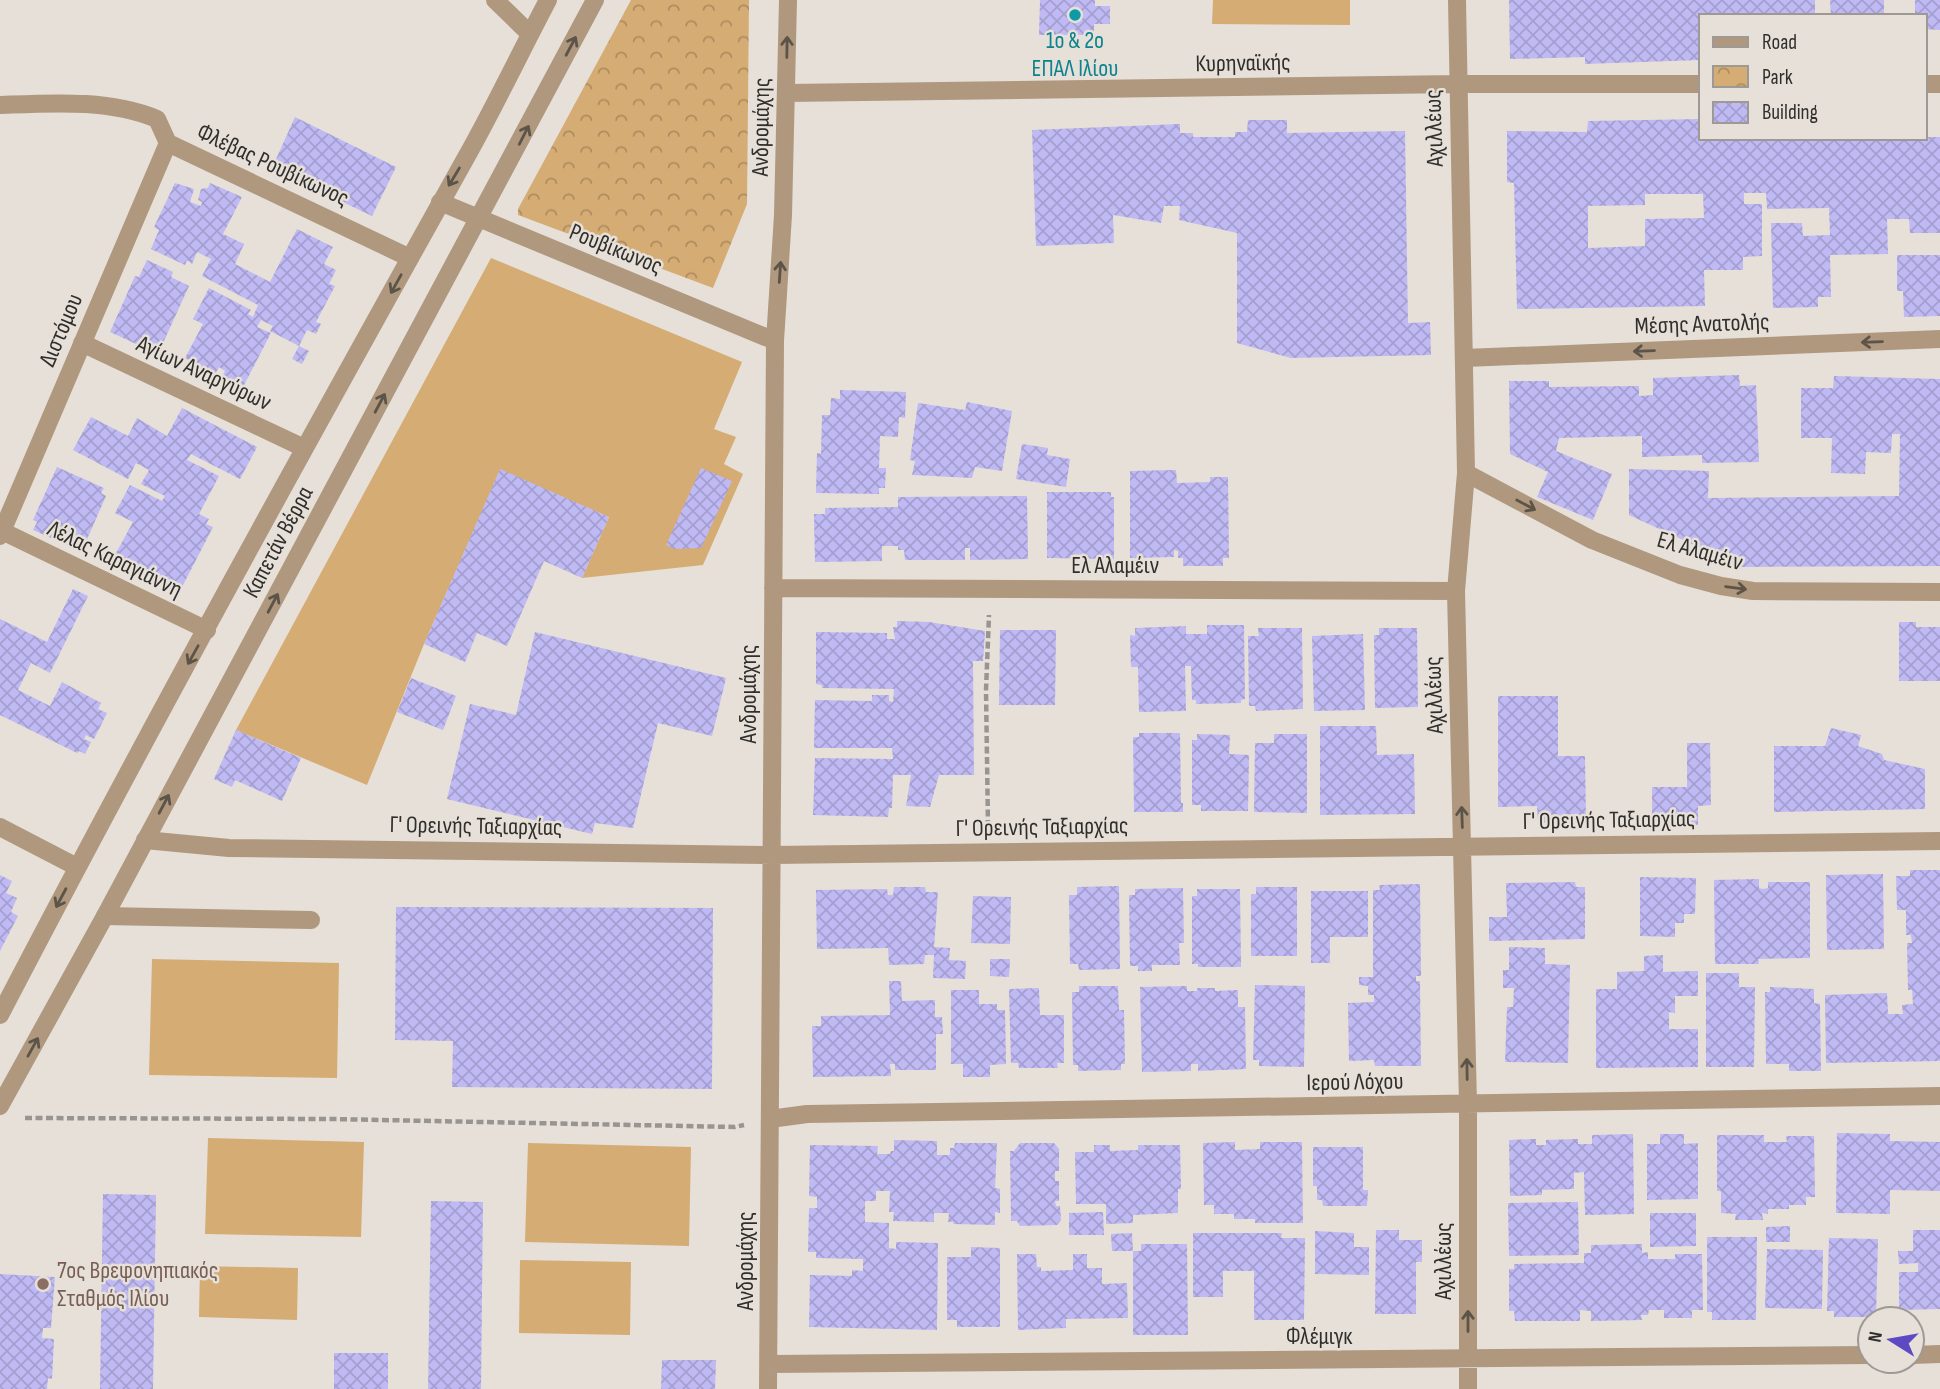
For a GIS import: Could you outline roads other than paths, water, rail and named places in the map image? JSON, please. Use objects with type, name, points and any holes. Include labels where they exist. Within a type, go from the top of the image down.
[{"type":"street","points":[[495,0],[530,34]]},
{"type":"street","name":"Καπετάν Βέρρα","points":[[0,1015],[304,447],[439,202],[469,153],[548,0]]},
{"type":"street","name":"Καπετάν Βέρρα","points":[[0,1107],[595,0]]},
{"type":"street","name":"Ανδρομάχης","points":[[768,1389],[775,341],[783,215],[788,0]]},
{"type":"street","name":"Αχιλλέως","points":[[1457,0],[1466,473],[1456,591],[1468,1104],[1468,1389]]},
{"type":"street","name":"Κυρηναϊκής","points":[[787,93],[1457,84],[1699,84]]},
{"type":"street","name":"Φλέβας Ρουβίκωνος","points":[[0,104],[61,103],[135,110],[158,119],[167,143],[410,258]]},
{"type":"street","name":"Διστόμου","points":[[1,534],[167,143]]},
{"type":"street","name":"Ρουβίκωνος","points":[[439,202],[775,341]]},
{"type":"street","name":"Μέσης Ανατολής","points":[[1465,358],[1940,339]]},
{"type":"street","name":"Αγίων Αναργύρων","points":[[82,343],[304,447]]},
{"type":"street","name":"Ελ Αλαμέιν","points":[[1466,473],[1592,540],[1680,575],[1721,586],[1753,591],[1940,592]]},
{"type":"street","name":"Λέλας Καραγιάννη","points":[[1,534],[206,631]]},
{"type":"street","name":"Ελ Αλαμέιν","points":[[773,588],[1456,591]]},
{"type":"street","points":[[0,827],[77,867]]},
{"type":"street","name":"Γ' Ορεινής Ταξιαρχίας","points":[[145,840],[229,848],[772,855],[1940,841]]},
{"type":"street","points":[[105,916],[311,920]]},
{"type":"street","name":"Ιερού Λόχου","points":[[770,1119],[807,1114],[1940,1096]]},
{"type":"street","name":"Φλέμιγκ","points":[[769,1364],[1856,1355]]},
{"type":"place","name":"1ο & 2ο ΕΠΑΛ Ιλίου","points":[[1075,15]]},
{"type":"place","name":"7ος Βρεφονηπιακός Σταθμός Ιλίου","points":[[43,1284]]}]
